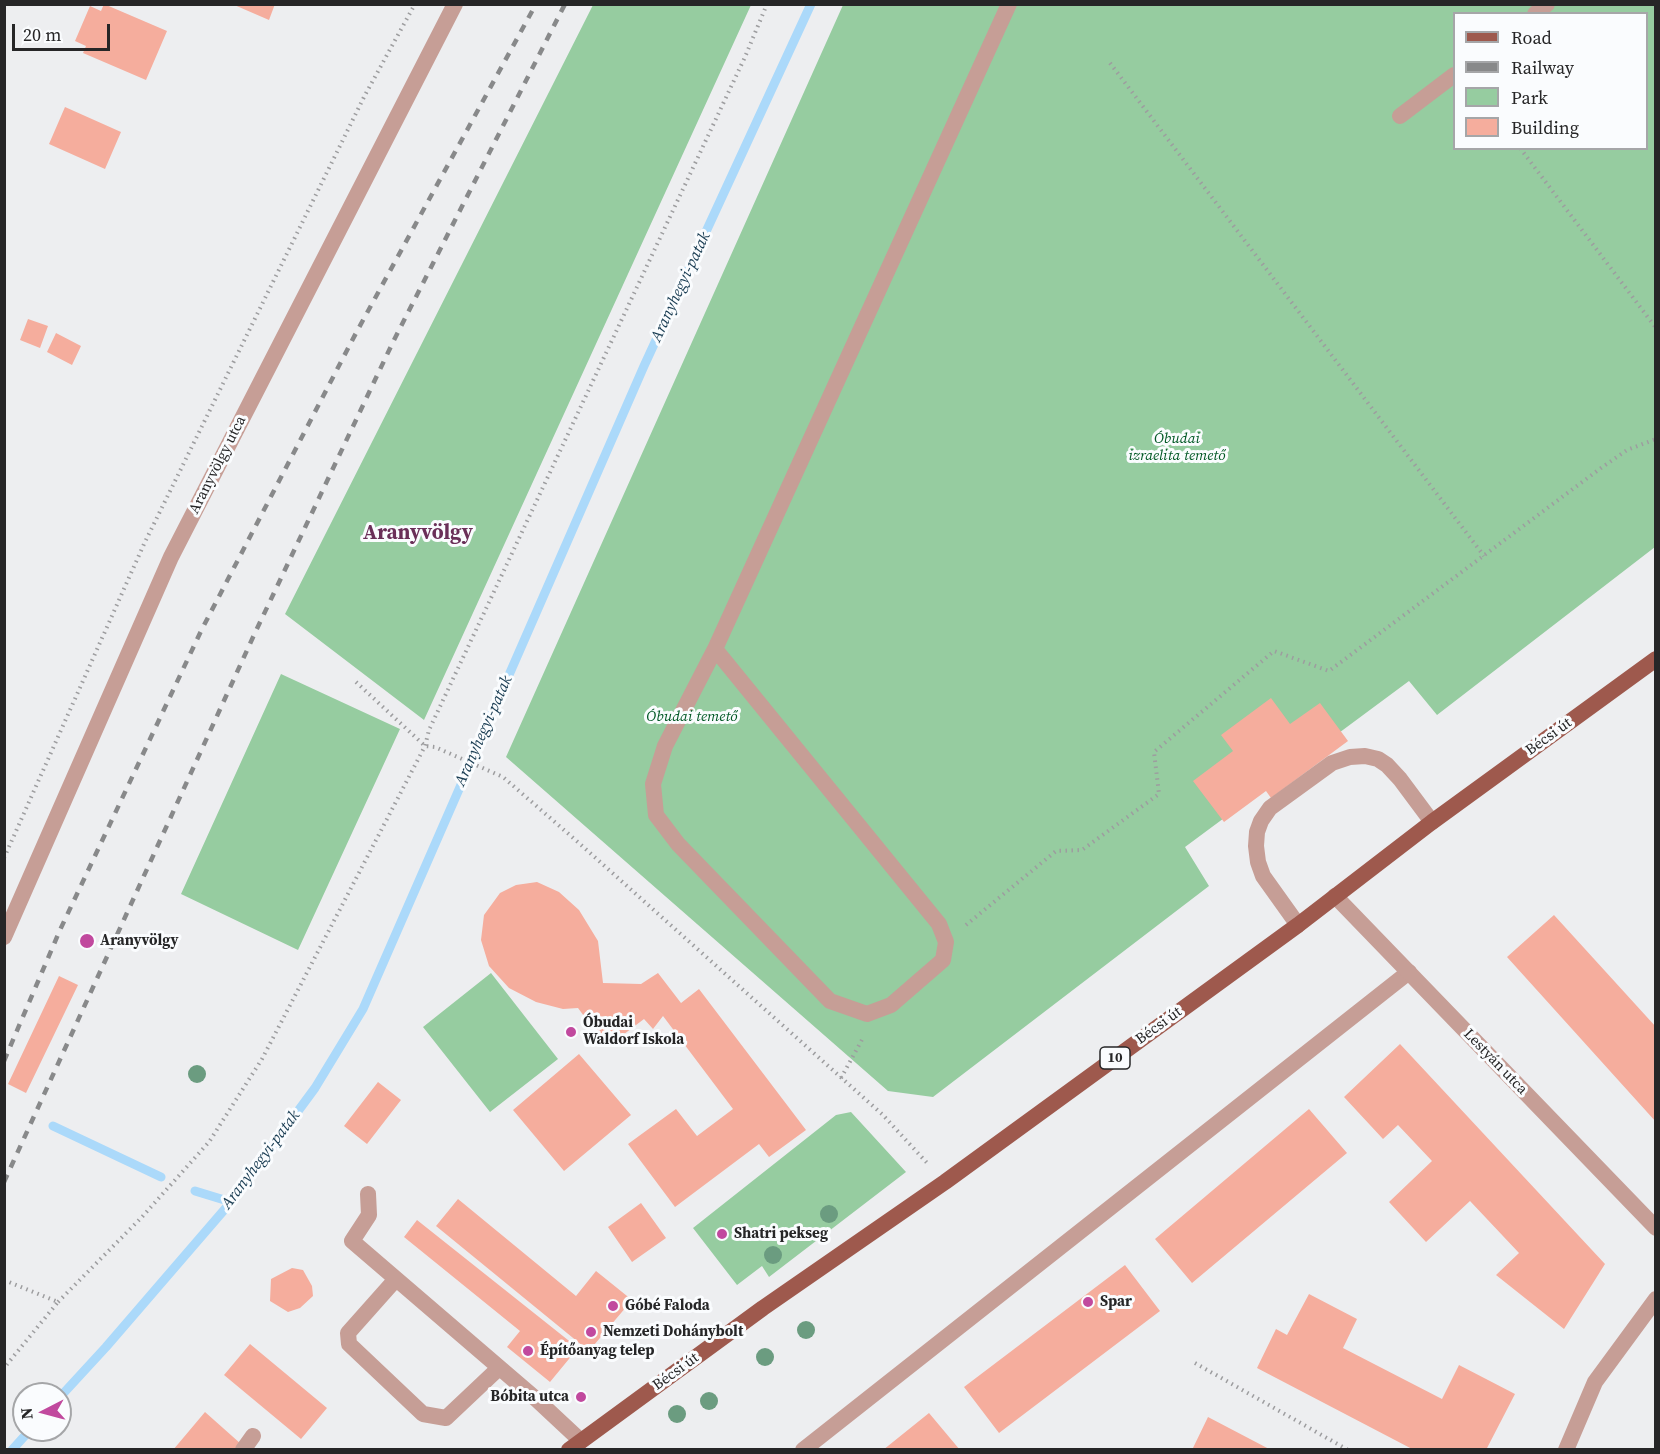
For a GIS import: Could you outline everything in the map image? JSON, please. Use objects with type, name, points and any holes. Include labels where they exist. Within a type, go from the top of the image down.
[{"type":"main road","name":"Bécsi út","points":[[575,1445],[763,1308],[945,1182],[1298,925],[1432,822],[1656,659]]},
{"type":"street","name":"Aranyvölgy utca","points":[[4,937],[171,557],[455,4]]},
{"type":"street","points":[[715,649],[939,924],[946,942],[943,960],[891,1005],[867,1014],[830,1001],[678,844],[656,815],[652,784],[665,746],[715,649],[1009,4]]},
{"type":"street","points":[[1400,116],[1453,76]]},
{"type":"street","points":[[1298,925],[1263,876],[1258,862],[1257,832],[1270,808],[1332,764],[1350,757],[1365,756],[1378,759],[1388,765],[1432,822]]},
{"type":"street","name":"Lestyán utca","points":[[1335,896],[1656,1228]]},
{"type":"street","points":[[803,1449],[1409,972]]},
{"type":"street","points":[[368,1194],[369,1215],[352,1241],[499,1368],[575,1445]]},
{"type":"street","points":[[396,1279],[348,1333],[349,1344],[423,1414],[446,1418],[499,1368]]},
{"type":"street","points":[[1566,1449],[1595,1382],[1656,1299]]},
{"type":"path","points":[[4,858],[144,544],[365,95],[415,4]]},
{"type":"path","points":[[4,1368],[58,1302],[142,1217],[209,1142],[262,1059],[425,746],[429,730],[740,68],[767,4]]},
{"type":"path","points":[[1110,63],[1485,556]]},
{"type":"path","points":[[1522,150],[1656,328]]},
{"type":"path","points":[[946,942],[1056,851],[1082,850],[1159,794],[1155,752],[1274,651],[1329,671],[1601,468],[1627,450],[1656,438]]},
{"type":"path","points":[[356,682],[425,746],[435,747],[502,777],[882,1114],[945,1182]]},
{"type":"path","points":[[841,1078],[870,1024],[867,1014]]},
{"type":"path","points":[[4,1280],[58,1302]]},
{"type":"path","points":[[1195,1363],[1345,1449]]},
{"type":"green space","points":[[593,5],[751,5],[424,720],[285,614]]},
{"type":"green space","points":[[843,5],[1655,5],[1655,547],[1437,715],[1409,681],[1185,847],[1209,886],[933,1097],[888,1091],[506,757]]},
{"type":"green space","points":[[281,674],[400,729],[298,950],[181,894]]},
{"type":"green space","points":[[491,973],[558,1059],[490,1112],[423,1027]]},
{"type":"green space","points":[[851,1112],[906,1172],[769,1277],[762,1266],[737,1285],[693,1228],[836,1115]]},
{"type":"building","points":[[104,4],[167,31],[146,80],[83,53],[86,46],[75,41],[90,6],[101,11]]},
{"type":"building","points":[[232,4],[275,4],[269,20]]},
{"type":"building","points":[[65,107],[121,132],[105,169],[49,144]]},
{"type":"building","points":[[28,319],[48,326],[40,348],[20,340]]},
{"type":"building","points":[[56,333],[81,346],[72,365],[47,352]]},
{"type":"building","points":[[1271,698],[1290,724],[1320,703],[1348,741],[1271,798],[1266,791],[1224,822],[1193,781],[1233,751],[1221,735]]},
{"type":"building","points":[[537,882],[559,892],[579,910],[598,941],[603,983],[641,984],[658,973],[681,1003],[699,989],[806,1130],[769,1157],[759,1144],[675,1207],[628,1144],[676,1109],[697,1136],[733,1109],[663,1016],[653,1029],[644,1019],[607,1047],[578,1008],[563,1009],[536,1002],[509,988],[489,966],[481,940],[484,915],[500,893],[516,885]]},
{"type":"building","points":[[1554,915],[1656,1027],[1656,1122],[1507,957]]},
{"type":"building","points":[[59,976],[78,985],[26,1093],[8,1084]]},
{"type":"building","points":[[1400,1044],[1605,1264],[1564,1329],[1496,1275],[1519,1253],[1470,1201],[1426,1242],[1389,1202],[1432,1161],[1398,1125],[1383,1139],[1344,1097]]},
{"type":"building","points":[[579,1054],[631,1115],[564,1171],[513,1110]]},
{"type":"building","points":[[378,1082],[401,1100],[367,1144],[344,1126]]},
{"type":"building","points":[[1309,1109],[1347,1153],[1192,1283],[1155,1239]]},
{"type":"building","points":[[458,1199],[576,1296],[596,1271],[632,1300],[589,1351],[436,1226]]},
{"type":"building","points":[[641,1203],[666,1238],[632,1262],[608,1227]]},
{"type":"building","points":[[417,1220],[578,1348],[550,1382],[507,1347],[520,1331],[404,1237]]},
{"type":"building","points":[[1125,1265],[1160,1311],[999,1433],[964,1387]]},
{"type":"building","points":[[292,1268],[303,1270],[312,1286],[313,1296],[300,1308],[288,1312],[270,1301],[271,1279]]},
{"type":"building","points":[[1309,1294],[1357,1319],[1343,1348],[1442,1399],[1459,1365],[1515,1394],[1486,1450],[1414,1450],[1257,1368],[1276,1329],[1287,1335]]},
{"type":"building","points":[[250,1344],[327,1408],[301,1439],[224,1375]]},
{"type":"building","points":[[205,1412],[241,1444],[236,1450],[173,1450]]},
{"type":"building","points":[[929,1413],[960,1450],[883,1450]]},
{"type":"building","points":[[1208,1417],[1271,1450],[1192,1450]]},
{"type":"waterway","name":"Aranyhegyi-patak","points":[[72,1384],[231,1202],[315,1088],[363,1009],[644,366],[811,4]]},
{"type":"waterway","points":[[53,1126],[161,1177]]},
{"type":"waterway","points":[[195,1191],[231,1202]]},
{"type":"waterway","name":"Aranyhegyi-patak","points":[[12,1450],[19,1442]]},
{"type":"railway","points":[[4,1061],[60,930],[201,631],[356,333],[536,4]]},
{"type":"railway","points":[[4,1182],[254,635],[393,342],[565,4]]},
{"type":"place","name":"Aranyvölgy","points":[[87,941]]},
{"type":"place","name":"Óbudai Waldorf Iskola","points":[[571,1032]]},
{"type":"place","name":"Shatri pekseg","points":[[722,1234]]},
{"type":"place","name":"Spar","points":[[1088,1302]]},
{"type":"place","name":"Góbé Faloda","points":[[613,1306]]},
{"type":"place","name":"Nemzeti Dohánybolt","points":[[591,1332]]},
{"type":"place","name":"Építőanyag telep","points":[[528,1351]]},
{"type":"place","name":"Bóbita utca","points":[[581,1397]]},
{"type":"district","name":"Aranyvölgy","points":[[418,534]]},
{"type":"park label","name":"Óbudai izraelita temető","points":[[1177,448]]},
{"type":"park label","name":"Óbudai temető","points":[[692,717]]}]
